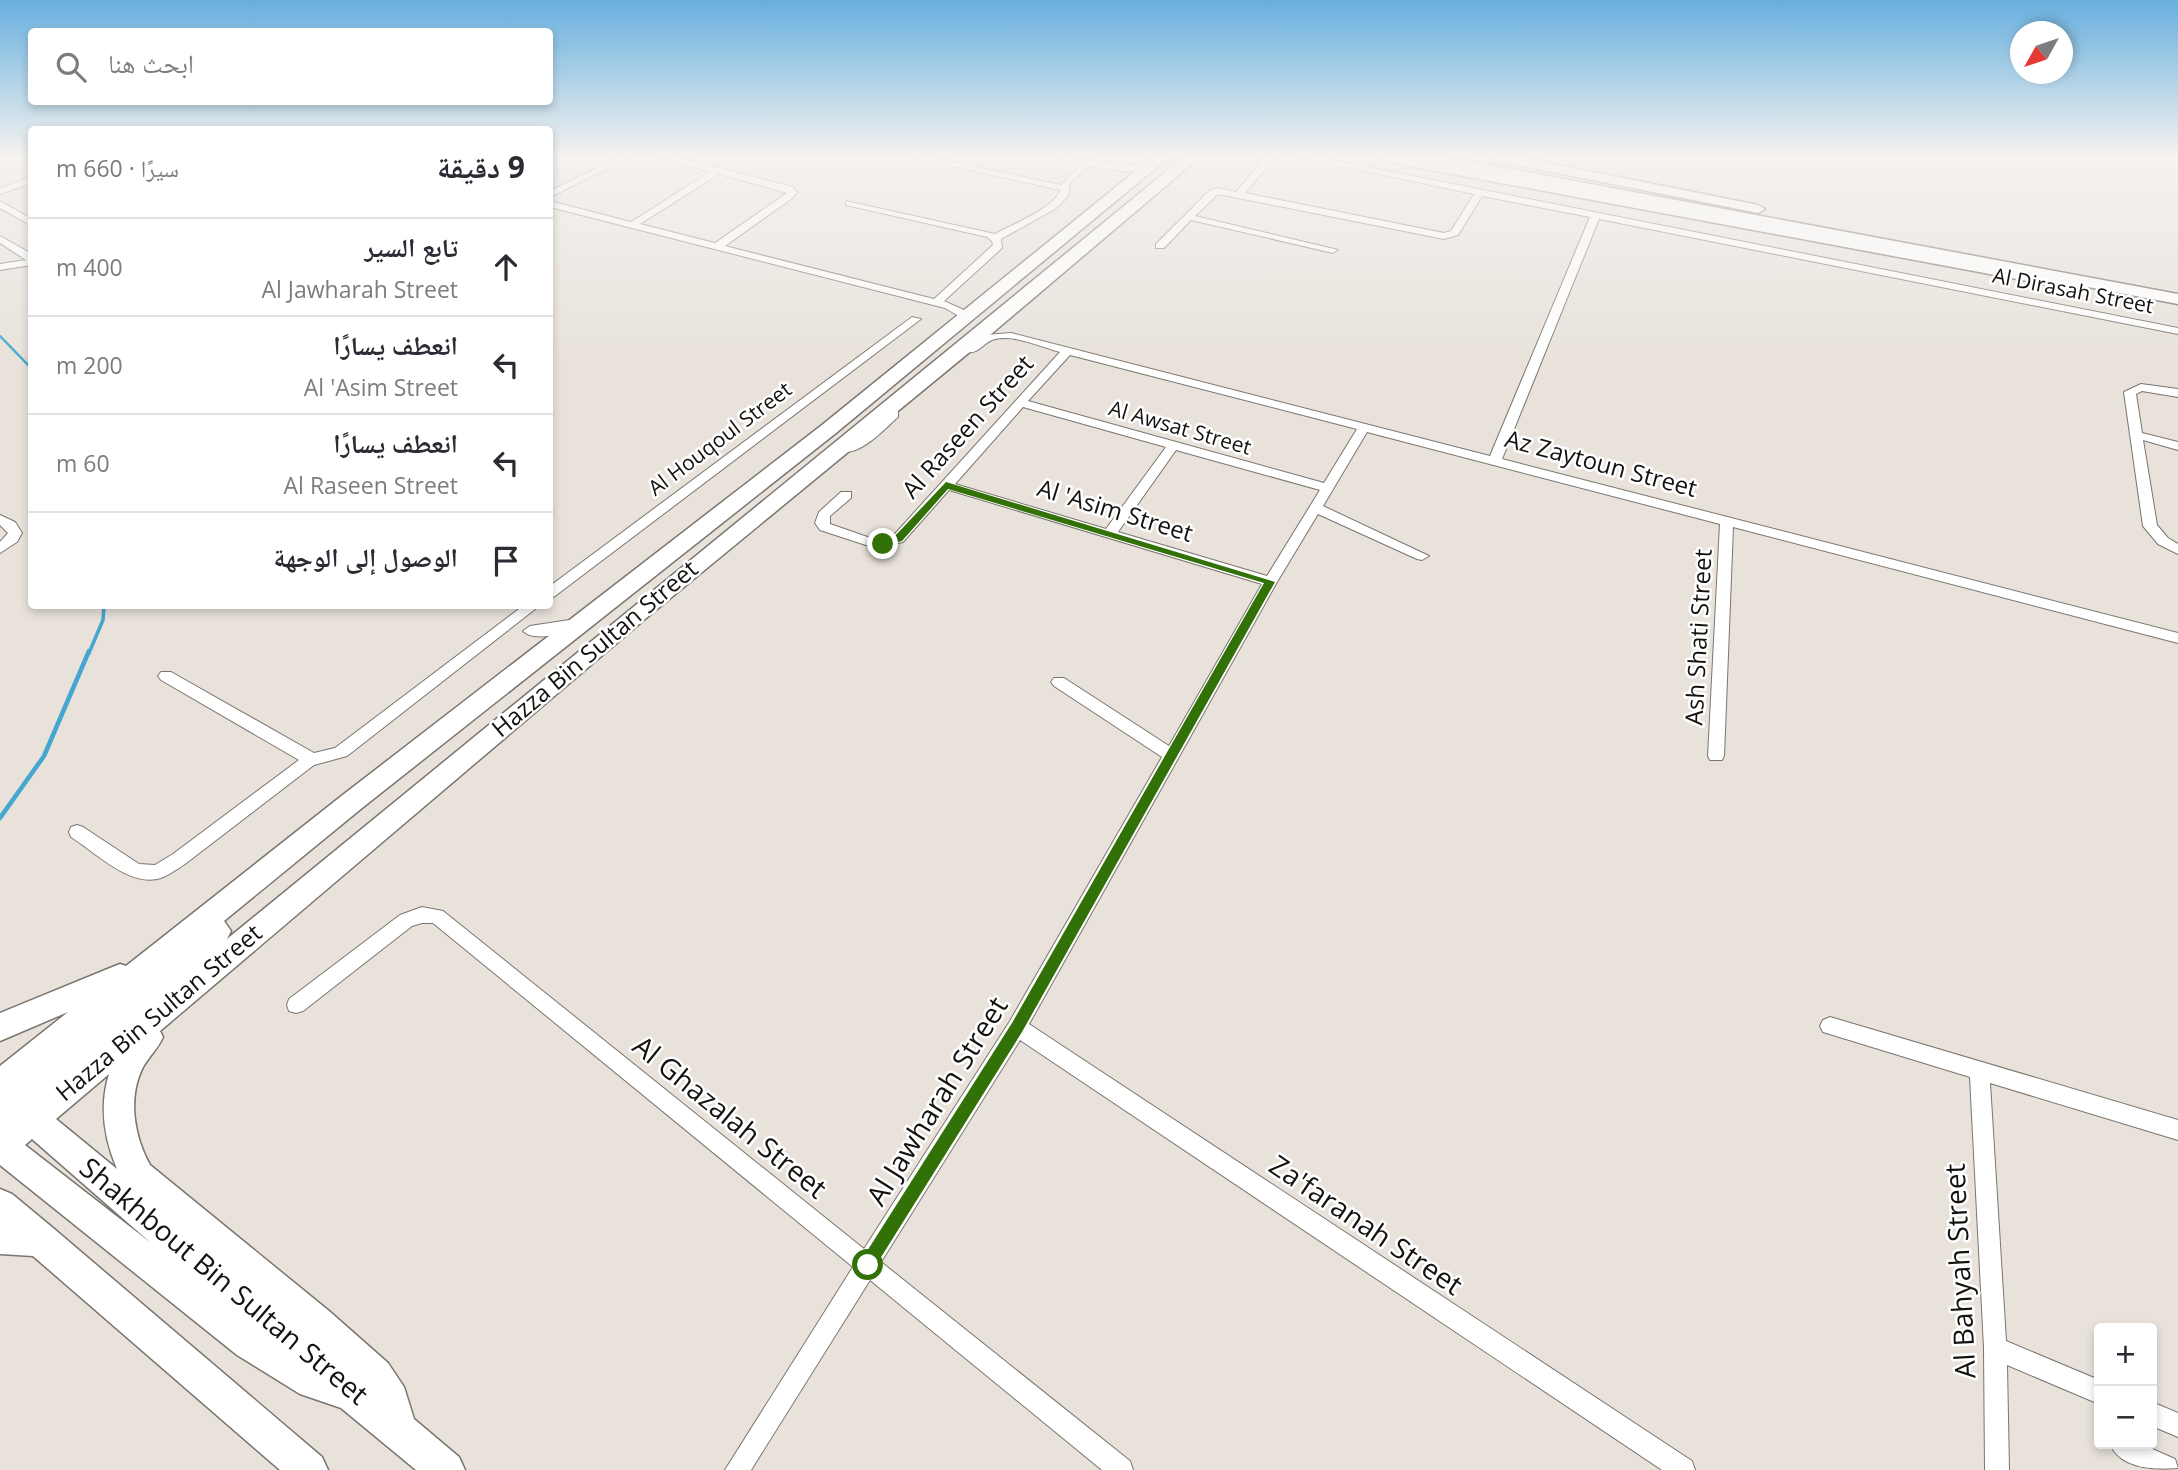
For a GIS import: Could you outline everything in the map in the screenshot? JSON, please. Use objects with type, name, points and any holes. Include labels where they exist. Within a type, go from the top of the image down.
[{"type":"main road","name":"Hazza Bin Sultan Street","points":[[1001,317],[1090,226]]},
{"type":"main road","name":"Hazza Bin Sultan Street","points":[[7,1107],[52,1087],[1001,317],[1106,226]]},
{"type":"main road","points":[[1762,226],[2178,301]]},
{"type":"main road","points":[[1782,226],[2178,301]]},
{"type":"main road","points":[[1822,226],[2178,291]]},
{"type":"main road","points":[[1852,226],[1973,249],[2009,260]]},
{"type":"main road","name":"Hazza Bin Sultan Street","points":[[4,1154],[7,1107],[153,962],[545,653],[957,313],[1001,317]]},
{"type":"main road","points":[[397,1429],[391,1400],[375,1376],[317,1323],[138,1176],[127,1159],[121,1132],[118,1100],[122,1074],[133,1053],[154,1031],[615,645],[637,614]]},
{"type":"main road","points":[[52,1087],[364,802],[385,777]]},
{"type":"main road","points":[[0,1027],[153,962]]},
{"type":"main road","name":"Shakhbout Bin Sultan Street","points":[[7,1107],[446,1470]]},
{"type":"main road","points":[[4,1154],[250,1342],[313,1381],[363,1400]]},
{"type":"main road","points":[[0,1206],[309,1470]]},
{"type":"main road","points":[[0,1237],[41,1240]]},
{"type":"street","points":[[634,226],[936,303],[957,313]]},
{"type":"street","points":[[718,246],[746,226]]},
{"type":"street","points":[[943,226],[995,238],[1018,226]]},
{"type":"street","points":[[1160,246],[1180,226]]},
{"type":"street","points":[[1227,226],[1333,250]]},
{"type":"street","points":[[1395,226],[1444,236],[1454,233],[1459,226]]},
{"type":"street","points":[[1496,460],[1591,226]]},
{"type":"street","name":"Al Dirasah Street","points":[[1649,226],[2178,331]]},
{"type":"street","points":[[936,303],[998,246],[995,238]]},
{"type":"street","points":[[0,239],[28,257]]},
{"type":"street","points":[[0,267],[28,261]]},
{"type":"street","name":"Az Zaytoun Street","points":[[1001,317],[1068,350],[2178,638]]},
{"type":"street","name":"Al Houqoul Street","points":[[553,591],[916,319]]},
{"type":"street","name":"Al Raseen Street","points":[[846,495],[824,514],[822,523],[825,527],[868,542],[883,544],[898,539],[1068,350]]},
{"type":"street","points":[[2178,393],[2148,387],[2132,389],[2130,395],[2150,526],[2163,541],[2178,550]]},
{"type":"street","name":"Al Awsat Street","points":[[1021,403],[1328,488]]},
{"type":"street","name":"Al Jawharah Street","points":[[737,1470],[1017,1027],[1270,582],[1364,427]]},
{"type":"street","points":[[2137,435],[2178,446]]},
{"type":"street","points":[[1110,533],[1173,446]]},
{"type":"street","name":"Al 'Asim Street","points":[[946,485],[1270,582]]},
{"type":"street","points":[[1315,508],[1422,556]]},
{"type":"street","points":[[0,519],[13,527],[15,533],[12,540],[0,549]]},
{"type":"street","name":"Ash Shati Street","points":[[1716,756],[1727,520]]},
{"type":"street","points":[[77,831],[136,871],[145,874],[157,872],[179,859],[311,759],[331,757],[341,752],[520,611],[545,653]]},
{"type":"street","points":[[530,631],[556,629],[581,622]]},
{"type":"street","points":[[166,676],[311,759]]},
{"type":"street","points":[[1059,682],[1171,755]]},
{"type":"street","name":"Al Ghazalah Street","points":[[296,1005],[405,920],[422,915],[437,916],[1121,1470]]},
{"type":"street","points":[[1830,1026],[2178,1130]]},
{"type":"street","name":"Za'faranah Street","points":[[1017,1027],[1682,1470]]},
{"type":"street","name":"Al Bahyah Street","points":[[1979,1069],[1995,1348],[1997,1470]]},
{"type":"street","points":[[1995,1348],[2094,1390]]},
{"type":"street","points":[[2157,1416],[2178,1424]]},
{"type":"street","points":[[2129,1449],[2139,1457],[2166,1468]]},
{"type":"waterway","points":[[0,336],[28,365]]},
{"type":"waterway","points":[[89,653],[103,620],[104,609]]},
{"type":"waterway","points":[[0,818],[44,756],[89,651]]},
{"type":"route","points":[[868,1265],[1017,1027],[1270,582],[946,485],[898,539],[883,544]]}]
